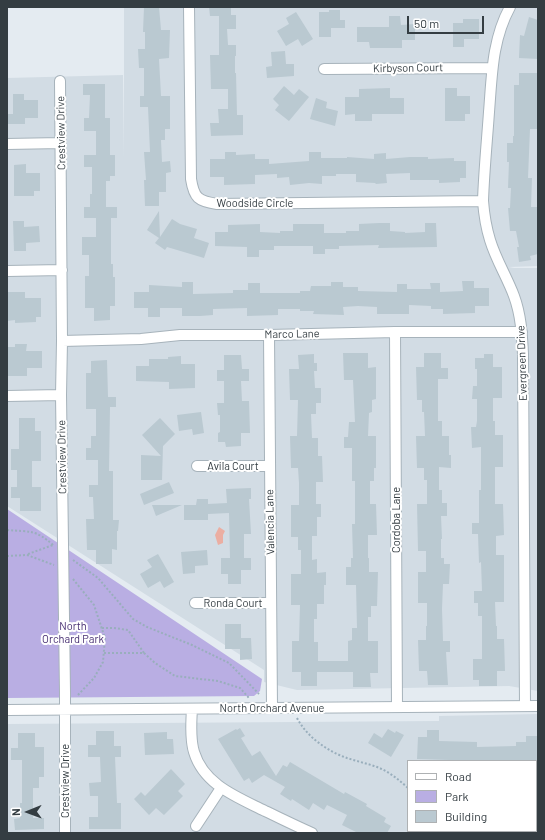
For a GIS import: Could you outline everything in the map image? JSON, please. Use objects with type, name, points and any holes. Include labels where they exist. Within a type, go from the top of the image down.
[{"type":"street","name":"Woodside Circle","points":[[189,7],[191,179],[193,191],[198,198],[205,202],[217,204],[484,201]]},
{"type":"street","name":"Evergreen Drive","points":[[510,7],[503,19],[496,42],[492,68],[484,201],[485,221],[490,241],[515,297],[520,316],[524,354],[525,706]]},
{"type":"street","name":"Kirbyson Court","points":[[324,69],[492,68]]},
{"type":"street","name":"Crestview Drive","points":[[60,81],[62,270],[61,395],[66,710],[65,833]]},
{"type":"street","points":[[7,144],[61,143]]},
{"type":"street","points":[[7,271],[62,270]]},
{"type":"street","name":"Cordoba Lane","points":[[395,332],[397,707]]},
{"type":"street","name":"Marco Lane","points":[[62,341],[141,339],[180,335],[522,332]]},
{"type":"street","name":"Valencia Lane","points":[[269,335],[272,708]]},
{"type":"street","points":[[7,396],[61,395]]},
{"type":"street","name":"Avila Court","points":[[197,466],[270,466]]},
{"type":"street","name":"Ronda Court","points":[[195,603],[271,603]]},
{"type":"street","name":"North Orchard Avenue","points":[[7,710],[538,706]]},
{"type":"street","points":[[192,709],[194,751],[199,764],[207,775],[221,788],[237,798],[312,833]]},
{"type":"street","points":[[196,826],[221,788]]},
{"type":"path","points":[[7,530],[34,532],[43,537],[98,578],[133,619],[147,627],[192,645],[229,663],[259,694]]},
{"type":"path","points":[[7,556],[27,555],[53,545]]},
{"type":"path","points":[[27,555],[63,569],[77,583],[94,605],[105,638],[103,662],[94,678],[78,695]]},
{"type":"path","points":[[102,628],[128,630],[144,653],[155,663],[175,676],[218,681],[240,688],[259,708]]},
{"type":"path","points":[[104,653],[144,653]]},
{"type":"path","points":[[292,708],[302,726],[316,741],[345,758],[384,770],[397,778],[407,787]]},
{"type":"shaded area","points":[[124,7],[538,7],[538,266],[509,267],[538,268],[538,691],[509,686],[297,690],[264,682],[264,670],[7,506],[7,78],[123,75],[124,158]]},
{"type":"shaded area","points":[[219,527],[225,531],[223,535],[223,543],[218,545],[215,535]]},
{"type":"shaded area","points":[[538,714],[538,833],[7,833],[7,724],[439,721],[439,716]]},
{"type":"green space","name":"North Orchard Park","points":[[7,509],[262,679],[260,691],[254,696],[7,698]]},
{"type":"building","points":[[144,7],[159,7],[161,30],[170,30],[169,58],[159,59],[161,96],[170,96],[170,129],[165,129],[165,140],[161,140],[162,162],[170,161],[171,172],[166,173],[166,192],[159,192],[159,206],[145,206],[144,180],[146,180],[144,152],[150,152],[148,107],[140,107],[140,96],[144,96],[144,68],[139,68],[138,49],[145,49],[145,32],[143,32]]},
{"type":"building","points":[[209,7],[231,7],[231,15],[236,15],[236,29],[227,29],[228,45],[236,45],[235,73],[237,115],[243,115],[243,135],[211,136],[210,123],[219,123],[218,109],[228,109],[228,89],[211,89],[210,55],[219,55],[219,16],[210,16]]},
{"type":"building","points":[[329,10],[340,10],[340,20],[345,20],[345,28],[331,28],[331,37],[319,37],[319,12],[329,12]]},
{"type":"building","points":[[296,12],[313,39],[302,46],[298,39],[286,46],[277,31],[289,24],[286,18]]},
{"type":"building","points":[[389,16],[400,16],[401,25],[415,24],[415,40],[402,40],[402,48],[370,48],[369,42],[357,42],[357,27],[389,27]]},
{"type":"building","points":[[529,17],[538,20],[538,59],[519,58],[520,35],[524,36]]},
{"type":"building","points":[[463,19],[479,19],[479,39],[464,39],[464,47],[453,47],[453,23],[463,23]]},
{"type":"building","points":[[285,51],[286,64],[294,64],[294,76],[267,78],[266,67],[272,66],[271,52]]},
{"type":"building","points":[[519,73],[538,73],[538,129],[530,129],[528,178],[532,178],[531,207],[537,207],[538,254],[530,256],[531,260],[519,262],[517,247],[519,247],[516,231],[510,231],[508,208],[510,208],[511,188],[508,188],[509,162],[507,162],[507,143],[513,143],[514,85],[519,85]]},
{"type":"building","points":[[83,84],[105,84],[105,118],[110,118],[110,155],[115,155],[115,176],[110,176],[110,181],[106,181],[106,207],[117,207],[117,218],[111,218],[111,264],[113,264],[113,277],[115,277],[115,306],[110,306],[110,320],[94,321],[94,308],[85,308],[85,276],[89,276],[89,255],[82,255],[82,237],[96,237],[96,218],[84,218],[84,207],[90,207],[90,194],[92,194],[92,167],[84,167],[84,155],[96,155],[96,131],[84,131],[84,118],[89,118],[90,95],[83,95]]},
{"type":"building","points":[[284,86],[294,95],[299,89],[309,97],[289,121],[275,110],[279,105],[273,99]]},
{"type":"building","points":[[390,88],[390,98],[404,98],[404,114],[372,114],[372,121],[355,121],[355,114],[345,115],[345,97],[359,97],[359,89]]},
{"type":"building","points":[[445,88],[457,88],[457,96],[470,96],[470,114],[465,114],[465,121],[445,121]]},
{"type":"building","points":[[13,94],[24,94],[24,100],[38,100],[38,118],[25,118],[25,124],[7,124],[7,114],[13,114]]},
{"type":"building","points":[[316,98],[327,102],[326,108],[338,111],[335,126],[310,119]]},
{"type":"building","points":[[225,152],[236,152],[236,155],[255,154],[255,159],[269,159],[269,164],[309,161],[309,152],[321,152],[321,158],[347,157],[374,159],[374,154],[386,153],[386,159],[410,157],[428,157],[428,159],[454,158],[454,161],[466,161],[466,178],[460,178],[460,182],[439,183],[439,180],[410,180],[410,173],[386,174],[387,183],[376,184],[356,182],[356,174],[336,174],[336,176],[322,176],[322,184],[309,183],[290,185],[289,177],[277,178],[277,174],[255,175],[255,184],[224,185],[224,177],[210,177],[210,159],[225,159]]},
{"type":"building","points":[[26,164],[26,173],[40,173],[40,191],[34,191],[34,196],[14,196],[14,165]]},
{"type":"building","points":[[159,211],[160,237],[172,219],[180,224],[197,229],[194,238],[209,243],[204,258],[167,247],[165,250],[155,243],[159,238],[147,230]]},
{"type":"building","points":[[13,221],[24,221],[24,227],[39,226],[40,242],[26,243],[26,251],[14,251]]},
{"type":"building","points":[[390,223],[390,231],[405,233],[425,232],[425,223],[436,223],[437,247],[378,248],[379,245],[339,246],[339,249],[325,249],[325,254],[313,254],[313,246],[274,246],[274,250],[259,250],[259,257],[247,257],[247,247],[215,246],[215,232],[228,232],[228,225],[260,224],[260,232],[280,233],[280,231],[293,231],[293,224],[324,224],[324,233],[346,233],[346,231],[359,231],[359,224]]},
{"type":"building","points":[[462,281],[474,281],[474,288],[489,288],[489,306],[475,306],[475,313],[443,314],[443,309],[431,309],[431,306],[409,305],[409,314],[377,314],[377,307],[358,306],[343,307],[344,315],[313,314],[314,311],[300,311],[300,309],[278,309],[278,315],[247,316],[247,308],[213,309],[213,315],[182,316],[182,308],[160,308],[160,317],[148,317],[148,308],[134,308],[134,292],[149,292],[149,285],[182,287],[182,282],[193,282],[193,294],[233,293],[233,290],[248,290],[248,283],[260,283],[260,293],[300,293],[300,291],[310,291],[311,286],[331,286],[331,282],[343,282],[343,287],[358,287],[358,291],[397,292],[397,284],[407,284],[407,289],[431,289],[430,283],[440,283],[440,292],[463,291]]},
{"type":"building","points":[[7,292],[25,292],[25,298],[41,298],[41,317],[36,317],[36,322],[15,323],[15,320],[7,321]]},
{"type":"building","points":[[15,344],[27,344],[26,351],[42,351],[42,368],[27,368],[27,376],[7,376],[7,347],[15,347]]},
{"type":"building","points":[[343,353],[368,353],[368,368],[376,367],[376,399],[372,400],[372,412],[369,413],[368,436],[376,436],[376,468],[374,468],[374,481],[370,481],[370,504],[376,504],[377,535],[368,535],[368,558],[369,572],[378,572],[377,606],[371,606],[371,617],[368,617],[368,641],[378,641],[378,673],[370,673],[371,687],[353,687],[353,672],[317,672],[317,686],[301,686],[301,672],[292,672],[292,641],[299,641],[300,605],[291,605],[291,574],[301,574],[301,550],[298,550],[298,537],[291,537],[291,505],[299,505],[299,483],[298,468],[291,468],[290,436],[297,436],[298,400],[290,400],[289,369],[299,369],[298,355],[314,354],[314,363],[317,363],[317,371],[314,371],[315,388],[321,388],[321,403],[316,403],[316,414],[311,414],[312,438],[318,438],[318,456],[322,456],[323,482],[316,482],[316,504],[321,504],[321,517],[317,517],[317,536],[312,536],[312,560],[317,559],[317,573],[326,572],[326,585],[324,585],[324,604],[317,604],[317,619],[314,619],[314,642],[318,642],[318,661],[348,661],[348,641],[352,640],[352,628],[357,628],[356,585],[346,585],[346,567],[351,567],[351,558],[353,558],[352,524],[355,524],[355,481],[352,481],[352,448],[344,448],[344,437],[348,437],[349,422],[355,422],[353,380],[344,380]]},
{"type":"building","points":[[424,353],[441,353],[441,368],[448,368],[448,379],[438,379],[438,421],[442,421],[442,436],[449,436],[449,455],[451,455],[451,468],[439,467],[439,490],[442,490],[442,503],[447,503],[447,516],[441,516],[441,558],[444,558],[444,564],[450,564],[449,584],[443,584],[442,609],[443,641],[450,641],[450,652],[446,652],[448,685],[428,685],[427,671],[419,671],[418,640],[426,640],[427,603],[418,603],[418,572],[426,572],[426,551],[418,551],[417,504],[427,504],[427,480],[424,480],[424,468],[417,468],[416,436],[425,436],[422,400],[417,400],[416,367],[424,367]]},
{"type":"building","points":[[484,354],[493,354],[493,367],[502,367],[502,398],[493,398],[493,421],[495,421],[495,435],[503,435],[503,467],[495,467],[495,504],[503,504],[504,535],[496,536],[496,555],[504,555],[504,602],[495,602],[497,639],[504,639],[505,671],[497,671],[497,686],[479,686],[479,680],[473,680],[473,659],[482,659],[482,616],[478,616],[478,603],[474,603],[474,591],[482,591],[481,562],[479,563],[478,534],[472,534],[472,523],[479,523],[481,447],[472,448],[471,427],[476,427],[477,421],[477,399],[472,399],[473,386],[477,386],[477,369],[475,369],[475,358],[484,358]]},
{"type":"building","points":[[224,355],[241,355],[242,369],[249,369],[249,381],[241,381],[242,401],[249,401],[250,433],[241,433],[241,446],[226,447],[225,442],[218,442],[218,433],[220,432],[220,415],[218,415],[217,403],[224,403],[224,381],[217,381],[217,370],[224,370]]},
{"type":"building","points":[[181,356],[181,364],[195,364],[195,388],[169,389],[169,382],[136,381],[136,366],[149,366],[149,359],[168,359],[168,357]]},
{"type":"building","points":[[107,360],[108,397],[116,397],[116,407],[110,407],[109,471],[113,471],[113,520],[119,520],[117,531],[117,550],[112,549],[112,564],[96,564],[96,550],[87,550],[86,519],[94,519],[93,497],[89,497],[89,485],[98,485],[98,460],[86,460],[86,448],[91,448],[91,436],[96,436],[96,409],[86,409],[86,373],[91,373],[91,361]]},
{"type":"building","points":[[201,412],[204,433],[193,435],[192,429],[179,431],[177,415]]},
{"type":"building","points":[[19,418],[35,418],[35,431],[41,431],[41,461],[32,461],[32,487],[41,487],[41,511],[20,511],[20,498],[11,498],[11,487],[17,487],[17,470],[11,470],[11,449],[19,449]]},
{"type":"building","points":[[160,418],[175,434],[163,446],[162,480],[141,480],[141,455],[161,456],[142,435]]},
{"type":"building","points":[[169,482],[174,493],[144,505],[140,494]]},
{"type":"building","points":[[251,488],[251,499],[249,499],[251,534],[244,534],[244,558],[251,558],[251,570],[241,570],[241,584],[228,584],[228,574],[221,574],[221,558],[230,558],[229,513],[208,514],[208,520],[184,520],[184,505],[196,505],[197,499],[208,499],[208,504],[227,503],[226,489]]},
{"type":"building","points":[[152,505],[182,505],[156,516]]},
{"type":"building","points":[[207,550],[208,565],[195,566],[195,573],[183,574],[181,552]]},
{"type":"building","points":[[158,554],[174,582],[164,588],[160,581],[148,588],[140,574],[152,567],[147,560]]},
{"type":"building","points":[[225,624],[241,624],[241,638],[251,638],[252,659],[240,660],[240,649],[225,649]]},
{"type":"building","points":[[240,728],[245,736],[241,738],[252,756],[260,751],[276,776],[283,765],[287,767],[290,762],[344,794],[345,792],[367,804],[366,806],[386,818],[384,822],[391,826],[387,833],[358,833],[342,825],[347,815],[327,805],[324,810],[313,803],[309,810],[292,799],[291,801],[280,794],[285,787],[264,775],[252,783],[249,778],[244,781],[218,739]]},
{"type":"building","points":[[388,729],[395,733],[396,731],[404,735],[391,757],[368,743],[374,733],[382,738]]},
{"type":"building","points":[[427,730],[439,730],[439,741],[477,742],[477,747],[516,746],[516,742],[526,742],[526,736],[538,736],[538,761],[417,759],[418,737],[427,737]]},
{"type":"building","points":[[96,731],[114,731],[114,746],[121,746],[121,757],[115,757],[117,803],[121,803],[121,829],[89,829],[89,817],[98,817],[98,796],[90,796],[89,783],[101,782],[100,757],[88,757],[88,745],[96,745]]},
{"type":"building","points":[[167,732],[167,739],[173,739],[174,754],[145,755],[144,733]]},
{"type":"building","points":[[18,733],[35,733],[35,747],[44,747],[44,777],[39,777],[39,788],[33,788],[33,818],[44,818],[44,829],[15,830],[14,819],[20,818],[20,803],[22,803],[22,760],[11,760],[11,748],[18,748]]},
{"type":"building","points":[[171,769],[185,784],[178,791],[183,796],[164,815],[156,808],[149,815],[134,799],[141,792],[145,796]]}]
